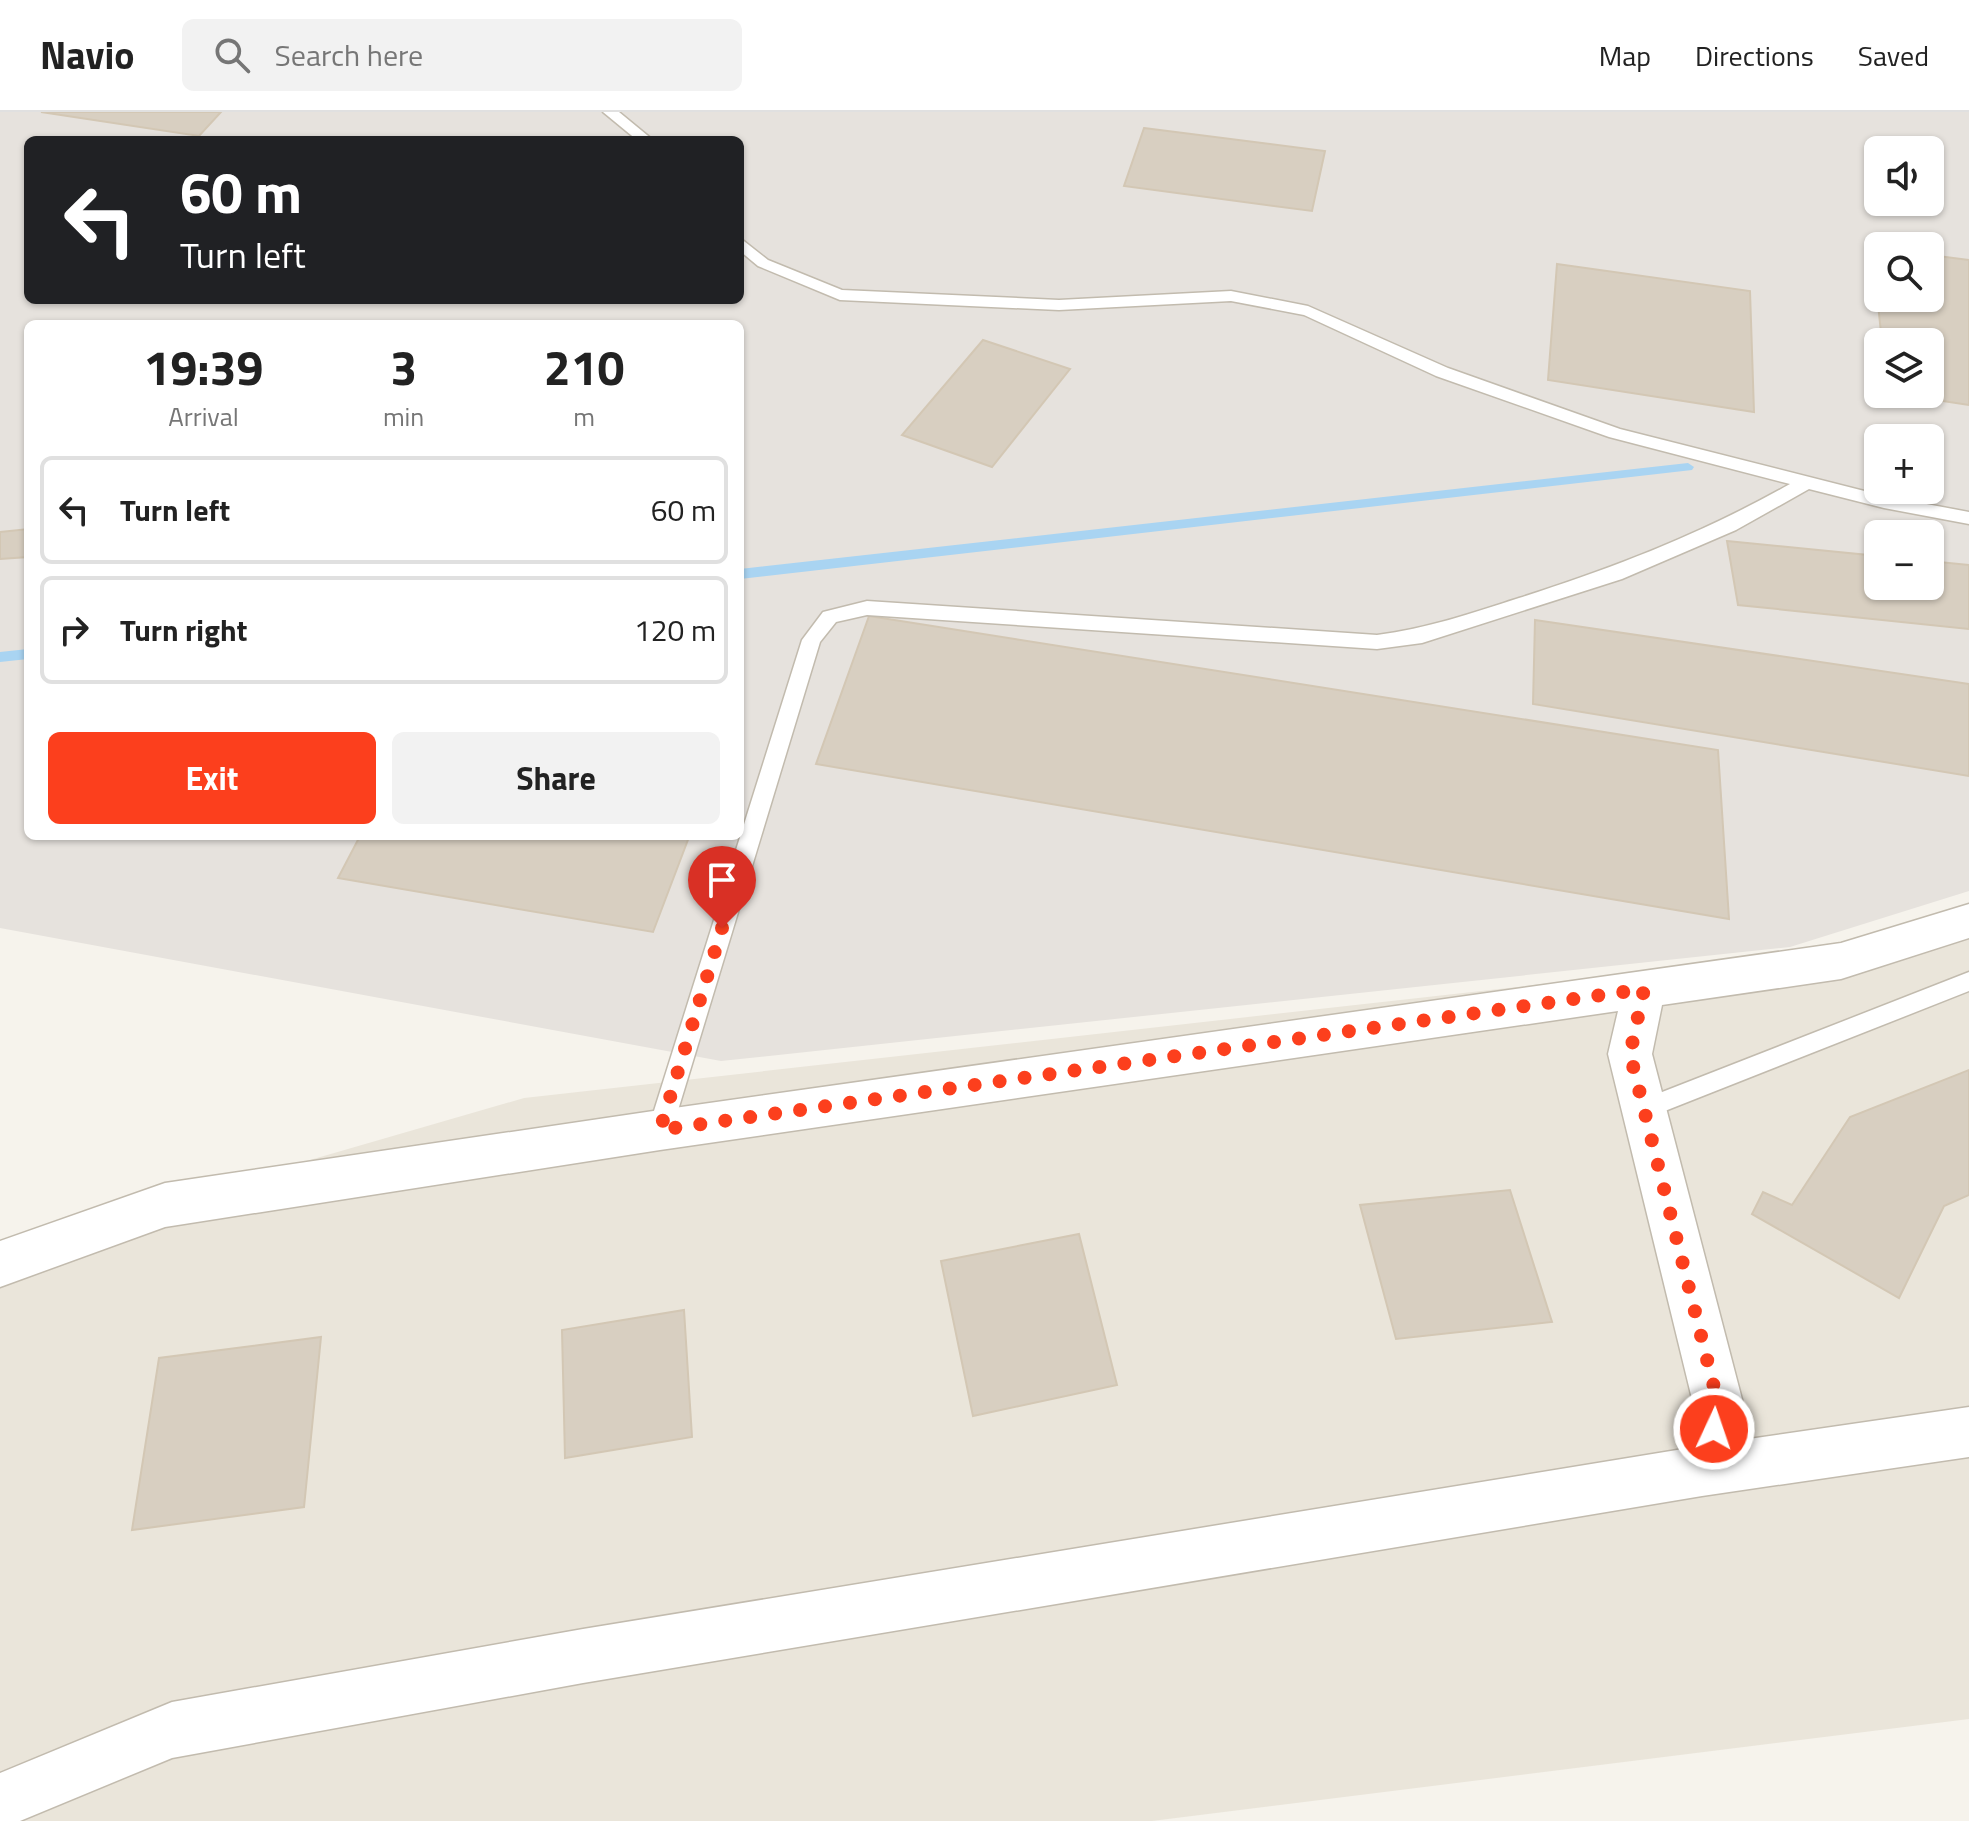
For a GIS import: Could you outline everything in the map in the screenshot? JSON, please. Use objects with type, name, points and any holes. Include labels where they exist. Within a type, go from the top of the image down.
[{"type":"street","points":[[0,1264],[165,1205],[660,1130],[1841,961],[1969,921]]},
{"type":"street","points":[[1644,989],[1630,1054],[1719,1407],[1702,1471]]},
{"type":"street","points":[[0,1801],[172,1730],[583,1656],[1702,1471],[1969,1432]]},
{"type":"lane","points":[[610,112],[641,136]]},
{"type":"lane","points":[[744,246],[763,263],[840,295],[1059,305],[1231,296],[1308,311],[1442,372],[1615,433],[1884,502],[1969,518]]},
{"type":"lane","points":[[660,1130],[811,640],[830,617],[867,608],[1362,641],[1407,638],[1616,574],[1730,526],[1807,482]]},
{"type":"lane","points":[[1642,1110],[1969,981]]},
{"type":"shaded area","points":[[0,112],[1969,112],[1969,891],[1790,947],[721,1061],[0,928]]},
{"type":"shaded area","points":[[1969,912],[1969,1719],[1152,1821],[0,1821],[0,1250],[524,1098],[1829,952]]},
{"type":"building","points":[[41,112],[221,112],[199,136]]},
{"type":"building","points":[[1144,128],[1325,151],[1312,211],[1124,186]]},
{"type":"building","points":[[1944,257],[1969,260],[1969,405],[1944,401],[1944,328],[1881,328],[1879,312],[1944,312]]},
{"type":"building","points":[[1557,264],[1750,291],[1754,412],[1548,380]]},
{"type":"building","points":[[983,340],[1070,369],[992,467],[902,435]]},
{"type":"building","points":[[24,529],[24,557],[0,559],[0,532]]},
{"type":"building","points":[[1727,541],[1864,555],[1864,600],[1944,600],[1944,562],[1969,565],[1969,629],[1738,605]]},
{"type":"building","points":[[869,616],[1718,750],[1729,919],[816,764]]},
{"type":"building","points":[[1535,620],[1969,684],[1969,776],[1533,704]]},
{"type":"building","points":[[358,840],[688,840],[653,932],[338,878]]},
{"type":"building","points":[[1969,1070],[1969,1195],[1944,1206],[1899,1298],[1752,1214],[1763,1192],[1792,1205],[1850,1117]]},
{"type":"building","points":[[1510,1190],[1552,1322],[1396,1339],[1360,1205]]},
{"type":"building","points":[[1079,1234],[1117,1385],[973,1416],[941,1261]]},
{"type":"building","points":[[684,1310],[692,1437],[565,1458],[562,1330]]},
{"type":"building","points":[[321,1337],[304,1507],[132,1530],[159,1358]]},
{"type":"waterway","points":[[744,574],[1688,467]]},
{"type":"waterway","points":[[0,657],[24,654]]},
{"type":"route","points":[[722,928],[660,1130],[1644,989],[1630,1054],[1719,1407],[1714,1429]]}]
